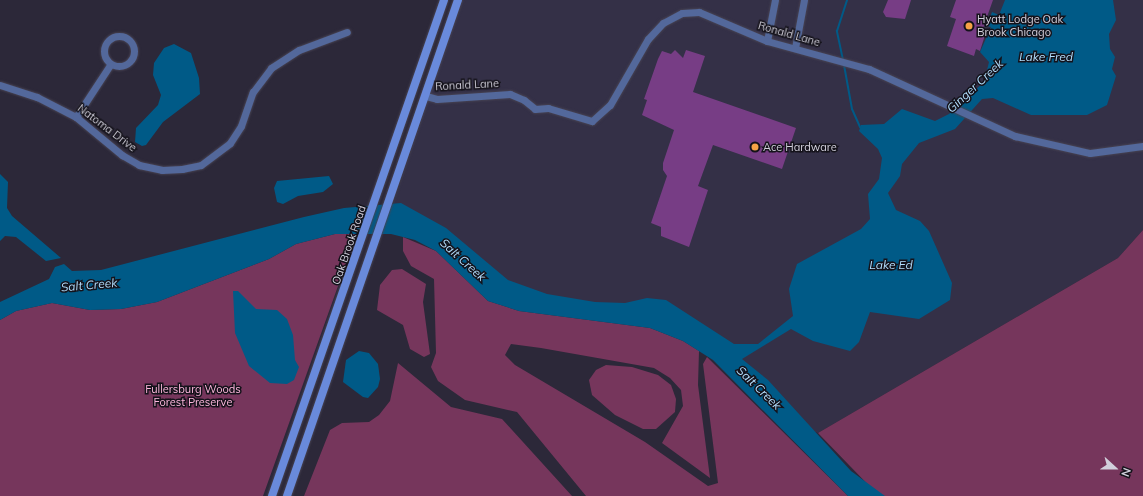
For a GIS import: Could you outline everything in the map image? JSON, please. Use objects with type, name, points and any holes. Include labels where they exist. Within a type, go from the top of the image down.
[{"type":"main road","name":"Oak Brook Road","points":[[272,496],[382,185],[444,0]]},
{"type":"main road","points":[[286,496],[396,186],[458,0]]},
{"type":"street","points":[[767,41],[775,0]]},
{"type":"street","points":[[795,48],[804,0]]},
{"type":"street","name":"Ronald Lane","points":[[426,96],[437,99],[510,94],[524,100],[535,109],[548,108],[592,121],[610,105],[648,39],[663,23],[682,13],[698,12],[767,41],[848,61],[949,105],[1015,136],[1068,150],[1090,153],[1143,146]]},
{"type":"street","name":"Natoma Drive","points":[[0,85],[76,117],[122,155],[139,165],[172,170],[201,165],[226,147],[236,136],[253,92],[270,68],[299,50],[347,32]]},
{"type":"street","points":[[112,37],[125,38],[132,46],[132,59],[125,65],[110,65],[104,54],[106,43],[112,37]]},
{"type":"street","points":[[76,117],[110,65]]},
{"type":"street","name":"Natoma Drive","points":[[0,80],[10,88]]},
{"type":"shaded area","points":[[461,0],[1143,0],[1143,230],[1118,258],[818,433],[807,429],[728,350],[607,307],[550,298],[501,281],[391,211]]},
{"type":"green space","points":[[1143,230],[1143,496],[879,496],[818,433],[1118,258]]},
{"type":"green space","name":"Fullersburg Woods Forest Preserve","points":[[357,233],[263,496],[0,496],[0,320],[16,311],[52,303],[90,310],[121,309],[157,302],[269,259],[296,244],[335,234]]},
{"type":"green space","points":[[403,237],[436,251],[488,301],[519,311],[650,328],[683,341],[699,351],[698,385],[710,478],[662,443],[683,406],[681,390],[670,378],[654,368],[511,344],[505,355],[515,365],[645,442],[708,486],[718,483],[703,364],[707,357],[848,496],[586,496],[517,412],[465,400],[438,381],[431,367],[436,353],[434,279],[411,266],[403,251]]},
{"type":"green space","points":[[402,269],[426,284],[423,302],[430,354],[424,357],[410,349],[403,325],[377,310],[380,285],[392,270]]},
{"type":"green space","points":[[398,363],[451,407],[502,419],[572,496],[304,496],[330,430],[342,423],[369,422],[379,415],[390,401]]},
{"type":"green space","points":[[606,365],[632,367],[658,375],[671,385],[676,399],[675,412],[656,429],[643,429],[615,415],[592,395],[589,380],[596,370]]},
{"type":"water","points":[[1005,0],[1113,0],[1116,20],[1109,34],[1110,49],[1115,57],[1112,69],[1116,76],[1107,105],[1087,115],[1031,115],[993,98],[982,99],[955,129],[919,143],[902,164],[900,176],[888,193],[896,210],[920,221],[929,231],[952,283],[950,300],[919,319],[870,312],[859,342],[850,351],[813,341],[791,329],[742,359],[768,380],[851,471],[885,496],[848,496],[713,360],[683,341],[650,328],[519,311],[488,301],[436,251],[415,240],[391,234],[335,234],[296,244],[269,259],[157,302],[121,309],[90,310],[52,303],[16,311],[0,320],[0,302],[49,279],[55,267],[64,264],[72,271],[101,270],[344,208],[401,203],[446,228],[508,280],[547,294],[595,302],[625,303],[647,298],[666,300],[734,344],[758,344],[793,316],[789,289],[797,264],[861,229],[870,219],[868,194],[879,179],[882,158],[878,149],[859,131],[861,125],[884,124],[902,109],[935,121],[949,114],[984,82],[989,62],[980,52],[991,27],[987,26],[992,12],[999,15]]},
{"type":"water","points":[[174,44],[191,53],[199,78],[200,94],[163,122],[146,145],[142,146],[135,142],[136,128],[158,105],[161,95],[153,75],[154,63],[164,48]]},
{"type":"water","points":[[0,174],[8,182],[7,208],[12,216],[61,258],[46,261],[16,237],[5,236],[0,241]]},
{"type":"water","points":[[329,176],[333,184],[323,192],[298,196],[283,204],[277,202],[274,188],[277,181]]},
{"type":"water","points":[[233,291],[238,291],[256,309],[277,310],[287,319],[293,335],[295,360],[299,367],[294,380],[287,384],[270,383],[249,366],[235,333]]},
{"type":"water","points":[[359,351],[369,353],[378,364],[380,379],[378,387],[368,398],[363,397],[343,382],[346,360]]},
{"type":"building","points":[[888,0],[911,0],[905,19],[886,17],[883,12]]},
{"type":"building","name":"Hyatt Lodge Oak Brook Chicago","points":[[956,0],[993,0],[982,31],[986,32],[980,51],[976,49],[974,56],[947,46],[956,19],[950,17]]},
{"type":"building","name":"Ace Hardware","points":[[675,50],[683,58],[686,50],[705,56],[693,92],[796,128],[782,169],[713,145],[698,186],[708,190],[689,247],[661,236],[661,227],[651,223],[667,176],[663,170],[663,163],[674,130],[642,115],[647,100],[644,99],[662,51],[671,54]]},
{"type":"waterway","points":[[843,60],[837,31],[847,0]]},
{"type":"waterway","points":[[844,65],[852,109],[860,127]]},
{"type":"place","name":"Hyatt Lodge Oak Brook Chicago","points":[[969,26]]},
{"type":"place","name":"Ace Hardware","points":[[755,147]]},
{"type":"water label","name":"Lake Fred","points":[[1046,57]]},
{"type":"water label","name":"Ginger Creek","points":[[975,86]]},
{"type":"water label","name":"Salt Creek","points":[[463,260]]},
{"type":"water label","name":"Lake Ed","points":[[891,265]]},
{"type":"water label","name":"Salt Creek","points":[[89,285]]},
{"type":"water label","name":"Salt Creek","points":[[759,388]]}]
